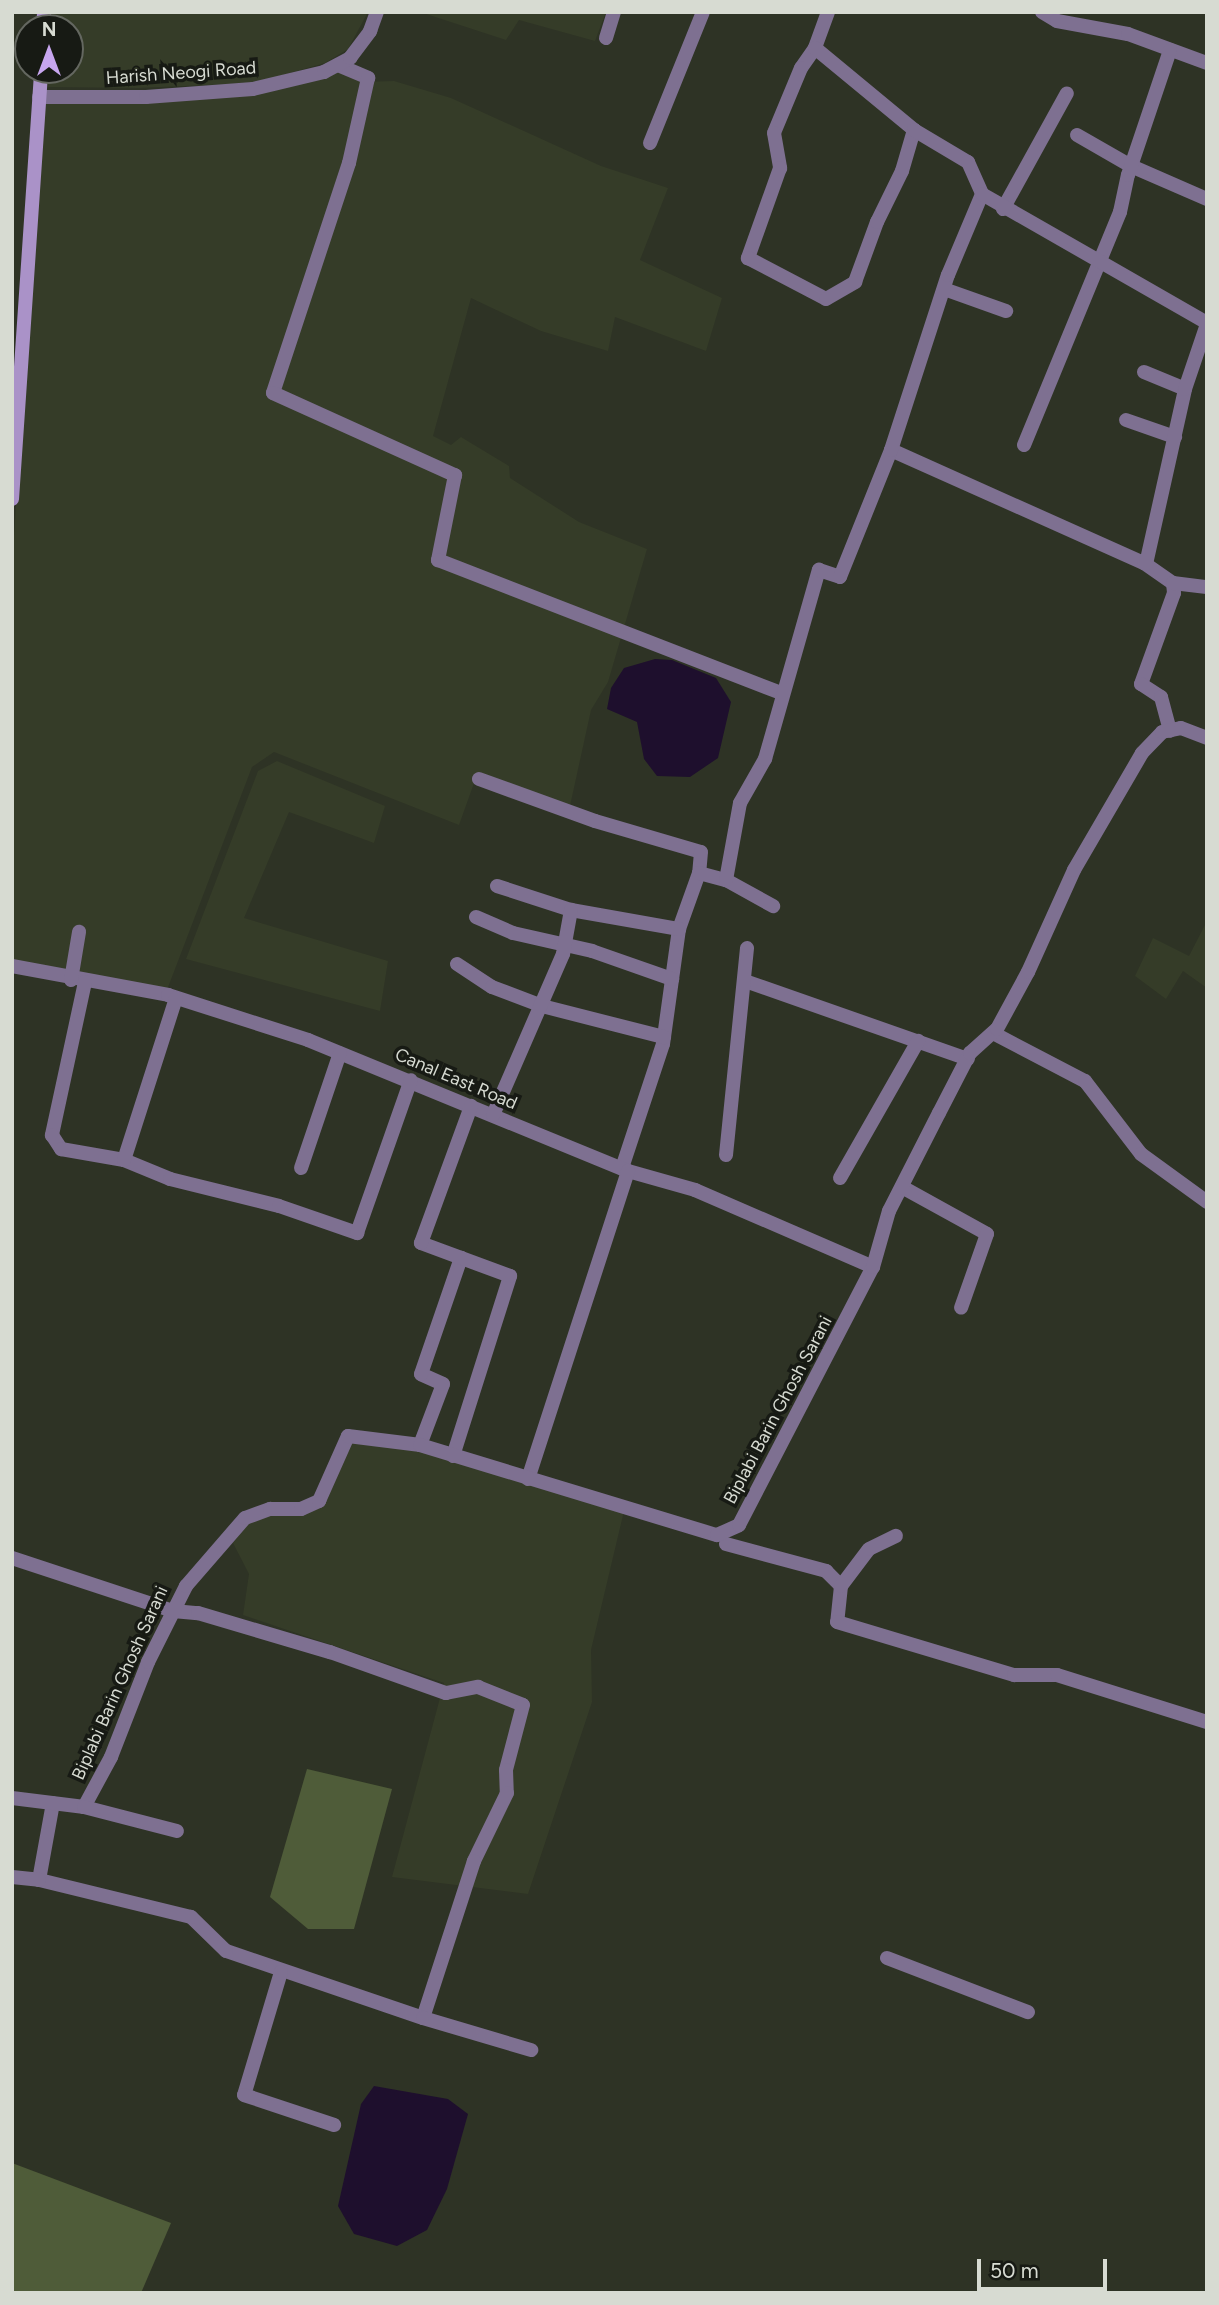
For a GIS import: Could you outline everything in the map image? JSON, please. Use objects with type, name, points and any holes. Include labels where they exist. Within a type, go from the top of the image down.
[{"type":"main road","points":[[12,499],[40,84]]},
{"type":"street","name":"Harish Neogi Road","points":[[39,97],[146,97],[253,89],[338,65],[350,58],[370,31],[377,12]]},
{"type":"street","points":[[606,38],[614,12]]},
{"type":"street","points":[[650,144],[703,12]]},
{"type":"street","points":[[828,12],[815,48],[801,68],[774,133],[780,168],[748,258],[825,299],[855,282],[902,171],[914,131]]},
{"type":"street","points":[[1042,12],[1057,21],[1105,28],[1207,63]]},
{"type":"street","points":[[815,48],[914,131],[968,162],[982,194],[1003,209],[1207,324],[1185,389],[1146,564]]},
{"type":"street","points":[[1024,445],[1121,212],[1131,166],[1170,50]]},
{"type":"street","points":[[338,65],[368,78],[349,163],[273,393],[455,475],[439,560],[781,692]]},
{"type":"street","points":[[1003,209],[1067,93]]},
{"type":"street","points":[[1077,135],[1131,166],[1207,199]]},
{"type":"street","points":[[726,880],[740,803],[765,760],[781,692],[819,570],[840,577],[891,450],[944,289],[982,194]]},
{"type":"street","points":[[944,289],[1006,311]]},
{"type":"street","points":[[1144,372],[1185,389]]},
{"type":"street","points":[[1126,420],[1175,438]]},
{"type":"street","points":[[891,450],[1146,564],[1173,583],[1207,587]]},
{"type":"street","points":[[1173,583],[1174,593],[1141,684],[1161,697],[1170,731],[1181,728],[1207,738]]},
{"type":"street","name":"Biplabi Barin Ghosh Sarani","points":[[12,1798],[84,1807],[111,1757],[186,1586],[245,1518],[270,1509],[301,1509],[319,1501],[348,1436],[420,1446],[717,1535],[738,1525],[873,1267],[889,1210],[968,1059],[993,1033],[1028,972],[1074,870],[1142,753],[1170,731]]},
{"type":"street","points":[[479,779],[595,821],[701,852],[699,873],[679,929],[664,1037],[528,1479]]},
{"type":"street","points":[[699,873],[726,880],[773,906]]},
{"type":"street","points":[[497,886],[571,910],[679,929]]},
{"type":"street","points":[[493,1115],[563,954],[562,944],[571,910]]},
{"type":"street","points":[[477,917],[513,933],[562,944],[672,979]]},
{"type":"street","points":[[79,932],[78,981],[52,1135],[61,1149],[124,1160],[191,1185],[279,1206],[357,1233],[411,1080]]},
{"type":"street","points":[[726,1155],[747,948]]},
{"type":"street","points":[[457,964],[492,987],[542,1006],[664,1037]]},
{"type":"street","name":"Canal East Road","points":[[12,966],[176,998],[340,1053],[625,1170],[695,1190],[873,1267]]},
{"type":"street","points":[[745,981],[968,1059]]},
{"type":"street","points":[[124,1160],[176,998]]},
{"type":"street","points":[[993,1033],[1085,1081],[1141,1154],[1207,1202]]},
{"type":"street","points":[[840,1178],[918,1041]]},
{"type":"street","points":[[301,1168],[340,1053]]},
{"type":"street","points":[[453,1456],[510,1276],[421,1243],[471,1106]]},
{"type":"street","points":[[902,1187],[988,1234],[961,1308]]},
{"type":"street","points":[[420,1446],[443,1384],[421,1374],[461,1258]]},
{"type":"street","points":[[896,1536],[869,1549],[841,1586],[837,1622],[1001,1671],[1056,1675],[1207,1722]]},
{"type":"street","points":[[726,1544],[826,1571],[841,1586]]},
{"type":"street","points":[[12,1558],[173,1611],[198,1613],[330,1652],[446,1693],[478,1687],[523,1704],[506,1770],[507,1793],[474,1861],[423,2018]]},
{"type":"street","points":[[39,1880],[53,1803]]},
{"type":"street","points":[[84,1807],[177,1830]]},
{"type":"street","points":[[12,1877],[39,1880],[191,1917],[226,1951],[281,1972],[531,2050]]},
{"type":"street","points":[[887,1958],[1028,2012]]},
{"type":"street","points":[[281,1972],[244,2095],[334,2125]]},
{"type":"shaded area","points":[[368,12],[348,49],[325,63],[255,83],[138,88],[48,87],[48,84],[84,84],[84,14],[53,14]]},
{"type":"shaded area","points":[[420,12],[606,12],[595,41],[519,20],[506,40]]},
{"type":"shaded area","points":[[337,71],[364,82],[394,81],[451,98],[601,166],[668,188],[640,260],[722,298],[706,351],[615,317],[608,351],[541,331],[471,298],[433,436],[451,445],[461,437],[509,466],[510,478],[579,522],[647,549],[608,682],[591,710],[570,806],[478,772],[459,825],[274,752],[252,767],[167,990],[12,960],[12,567],[42,100],[156,101]]},
{"type":"shaded area","points":[[655,659],[672,660],[716,678],[731,702],[718,758],[690,777],[657,776],[644,759],[637,722],[607,709],[611,688],[624,668]]},
{"type":"shaded area","points":[[277,761],[385,806],[374,843],[289,812],[244,918],[388,961],[380,1011],[186,959],[258,771]]},
{"type":"shaded area","points":[[1207,921],[1207,988],[1183,971],[1166,999],[1135,976],[1153,938],[1189,956]]},
{"type":"shaded area","points":[[351,1440],[419,1450],[624,1511],[591,1650],[592,1702],[528,1894],[392,1877],[444,1683],[243,1615],[249,1574],[233,1543],[247,1524],[273,1514],[307,1511]]},
{"type":"shaded area","points":[[307,1769],[392,1789],[354,1929],[308,1929],[270,1897]]},
{"type":"shaded area","points":[[374,2086],[448,2099],[468,2114],[447,2189],[427,2230],[397,2246],[354,2234],[338,2206],[361,2104]]},
{"type":"shaded area","points":[[12,2163],[171,2223],[141,2293],[12,2293]]}]
